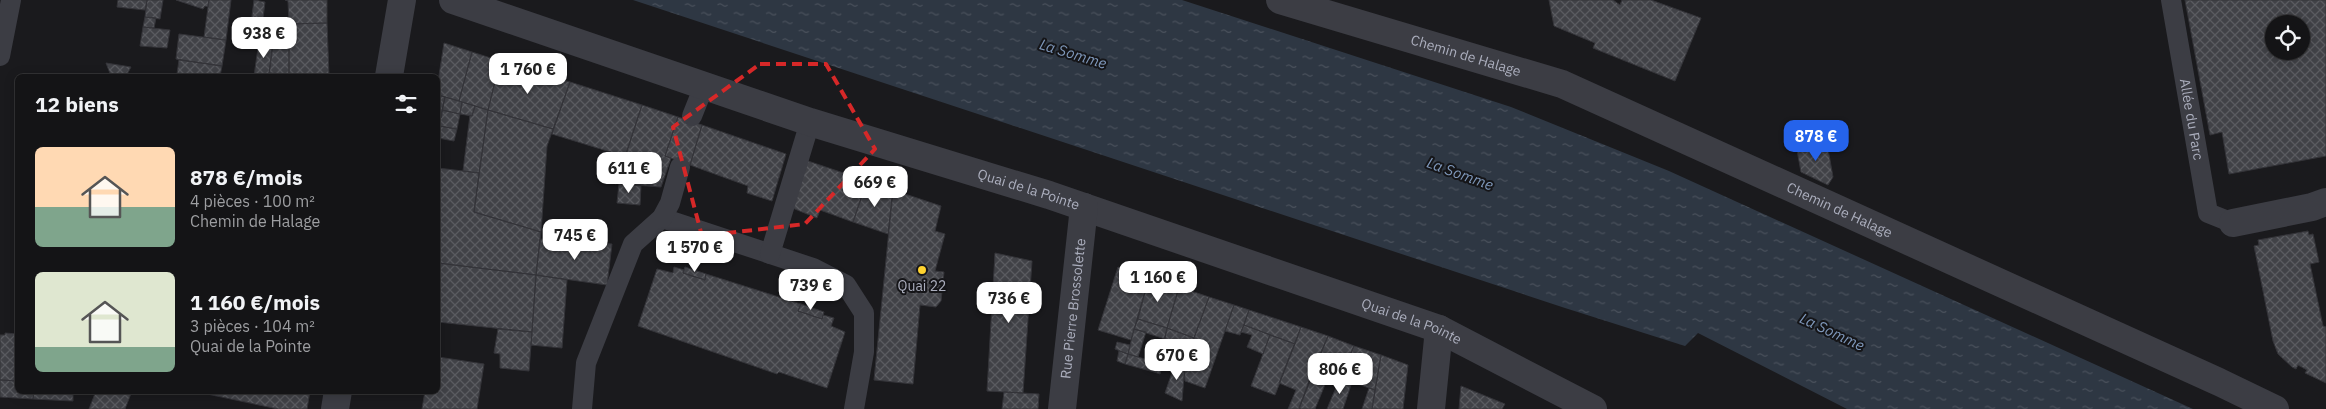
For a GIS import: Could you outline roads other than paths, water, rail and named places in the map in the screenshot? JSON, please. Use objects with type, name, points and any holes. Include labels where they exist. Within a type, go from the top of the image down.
[{"type":"street","points":[[389,74],[402,0]]},
{"type":"street","name":"Quai de la Pointe","points":[[453,0],[810,122],[1084,207],[1439,329],[1593,409]]},
{"type":"street","name":"Chemin de Halage","points":[[1280,0],[1562,84],[2275,409]]},
{"type":"street","points":[[2233,223],[2312,207],[2326,202]]},
{"type":"street","name":"Rue Pierre Brossolette","points":[[1062,409],[1084,207]]},
{"type":"street","points":[[1431,409],[1439,329]]},
{"type":"street","points":[[335,409],[338,394]]},
{"type":"lane","points":[[0,56],[11,0]]},
{"type":"lane","name":"Allée du Parc","points":[[2171,0],[2208,212],[2233,223]]},
{"type":"lane","points":[[692,116],[704,86]]},
{"type":"lane","points":[[770,254],[810,122]]},
{"type":"lane","points":[[582,409],[586,363],[633,244],[662,218],[670,203],[680,167]]},
{"type":"lane","points":[[662,218],[813,268],[846,285],[864,313],[864,352],[854,409]]},
{"type":"water","name":"La Somme","points":[[633,0],[1182,0],[1511,107],[1669,171],[2193,409],[1847,409],[1698,333],[1685,346]]},
{"type":"place","name":"Quai 22","points":[[922,270]]}]
